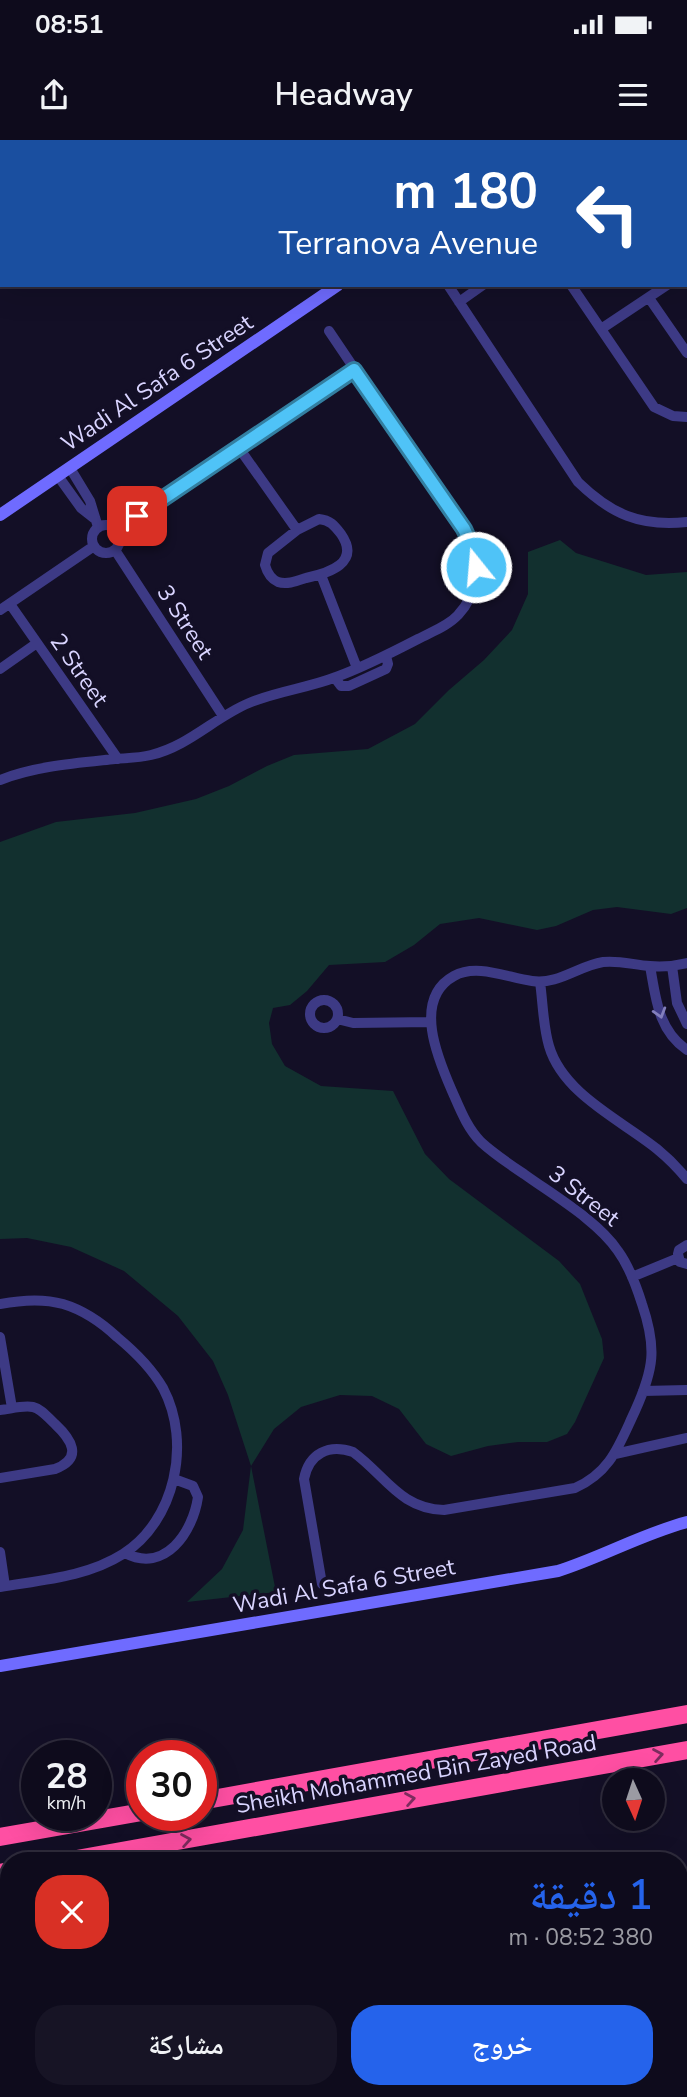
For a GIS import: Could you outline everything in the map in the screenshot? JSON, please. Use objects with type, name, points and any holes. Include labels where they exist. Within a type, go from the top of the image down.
[{"type":"highway","name":"Sheikh Mohammed Bin Zayed Road","points":[[217,1798],[687,1714]]},
{"type":"highway","name":"Sheikh Mohammed Bin Zayed Road","points":[[116,1852],[687,1750]]},
{"type":"highway","points":[[0,1837],[126,1815]]},
{"type":"main road","name":"Wadi Al Safa 6 Street","points":[[0,515],[335,287]]},
{"type":"main road","name":"Wadi Al Safa 6 Street","points":[[0,1666],[558,1571],[687,1522]]},
{"type":"street","points":[[449,287],[578,482],[597,500],[619,514],[644,522],[687,522]]},
{"type":"street","points":[[459,302],[480,287]]},
{"type":"street","points":[[572,287],[654,407],[673,416],[687,417]]},
{"type":"street","points":[[601,329],[664,287]]},
{"type":"street","points":[[649,298],[687,354]]},
{"type":"street","points":[[0,780],[38,770],[154,754],[173,747],[223,716],[258,699],[335,678],[386,656],[451,622],[460,613],[472,592],[476,567],[475,553],[464,529],[329,331]]},
{"type":"street","points":[[117,530],[354,370]]},
{"type":"street","points":[[239,448],[297,530]]},
{"type":"street","points":[[58,476],[94,521],[117,530],[120,540],[115,550],[103,553],[94,547],[94,521],[90,501],[69,468]]},
{"type":"street","points":[[69,491],[80,483]]},
{"type":"street","points":[[325,520],[335,526],[348,547],[346,558],[338,567],[321,575],[285,583],[278,582],[267,572],[265,565],[268,552],[313,521],[325,520]]},
{"type":"street","points":[[0,610],[94,547]]},
{"type":"street","name":"3 Street","points":[[115,550],[223,716]]},
{"type":"street","points":[[321,575],[357,668]]},
{"type":"street","name":"2 Street","points":[[10,604],[118,759]]},
{"type":"street","points":[[0,669],[37,643]]},
{"type":"street","points":[[335,678],[341,685],[349,686],[386,669],[386,656]]},
{"type":"street","name":"3 Street","points":[[322,1584],[304,1479],[306,1469],[321,1452],[342,1448],[353,1452],[407,1500],[431,1510],[575,1488],[598,1474],[615,1454],[651,1366],[651,1340],[644,1310],[632,1277],[618,1251],[599,1229],[487,1147],[470,1129],[443,1069],[433,1039],[432,1010],[441,988],[456,974],[474,970],[540,982],[555,980],[593,964],[605,962],[650,967],[687,963]]},
{"type":"street","points":[[672,966],[677,1003],[687,1024]]},
{"type":"street","points":[[650,967],[663,1024],[677,1043],[687,1050]]},
{"type":"street","points":[[540,982],[549,1047],[560,1068],[591,1102],[658,1149],[687,1180]]},
{"type":"street","points":[[337,1019],[353,1023],[431,1022]]},
{"type":"street","points":[[632,1277],[682,1261],[679,1250],[687,1245]]},
{"type":"street","points":[[0,1304],[52,1301],[75,1308],[101,1324],[134,1352],[162,1387],[171,1409],[177,1447],[174,1479],[166,1500],[156,1520],[125,1553],[85,1572],[2,1586],[0,1552]]},
{"type":"street","points":[[0,1337],[12,1408]]},
{"type":"street","points":[[643,1391],[687,1390]]},
{"type":"street","points":[[0,1410],[25,1407],[39,1410],[72,1444],[69,1460],[63,1466],[0,1478]]},
{"type":"street","points":[[615,1454],[687,1438]]},
{"type":"street","points":[[125,1553],[139,1558],[154,1558],[173,1548],[182,1537],[198,1497],[193,1486],[174,1479]]},
{"type":"green space","points":[[560,540],[576,553],[646,575],[687,572],[687,908],[671,914],[617,907],[593,910],[556,926],[537,930],[479,918],[440,924],[414,945],[385,962],[329,965],[307,991],[290,1005],[273,1008],[269,1023],[272,1044],[285,1066],[321,1086],[393,1091],[425,1154],[449,1179],[559,1261],[580,1284],[602,1339],[604,1358],[575,1422],[567,1434],[547,1442],[488,1446],[451,1456],[426,1444],[399,1409],[372,1396],[340,1395],[301,1407],[274,1429],[251,1466],[228,1395],[213,1361],[178,1316],[124,1271],[71,1247],[27,1238],[0,1239],[0,842],[56,822],[135,813],[196,799],[294,755],[368,749],[415,724],[512,630],[528,594],[528,552]]},
{"type":"green space","points":[[251,1466],[276,1592],[187,1602],[222,1569],[243,1530]]},
{"type":"route","points":[[137,516],[354,370],[464,529],[475,553],[476,567]]}]
